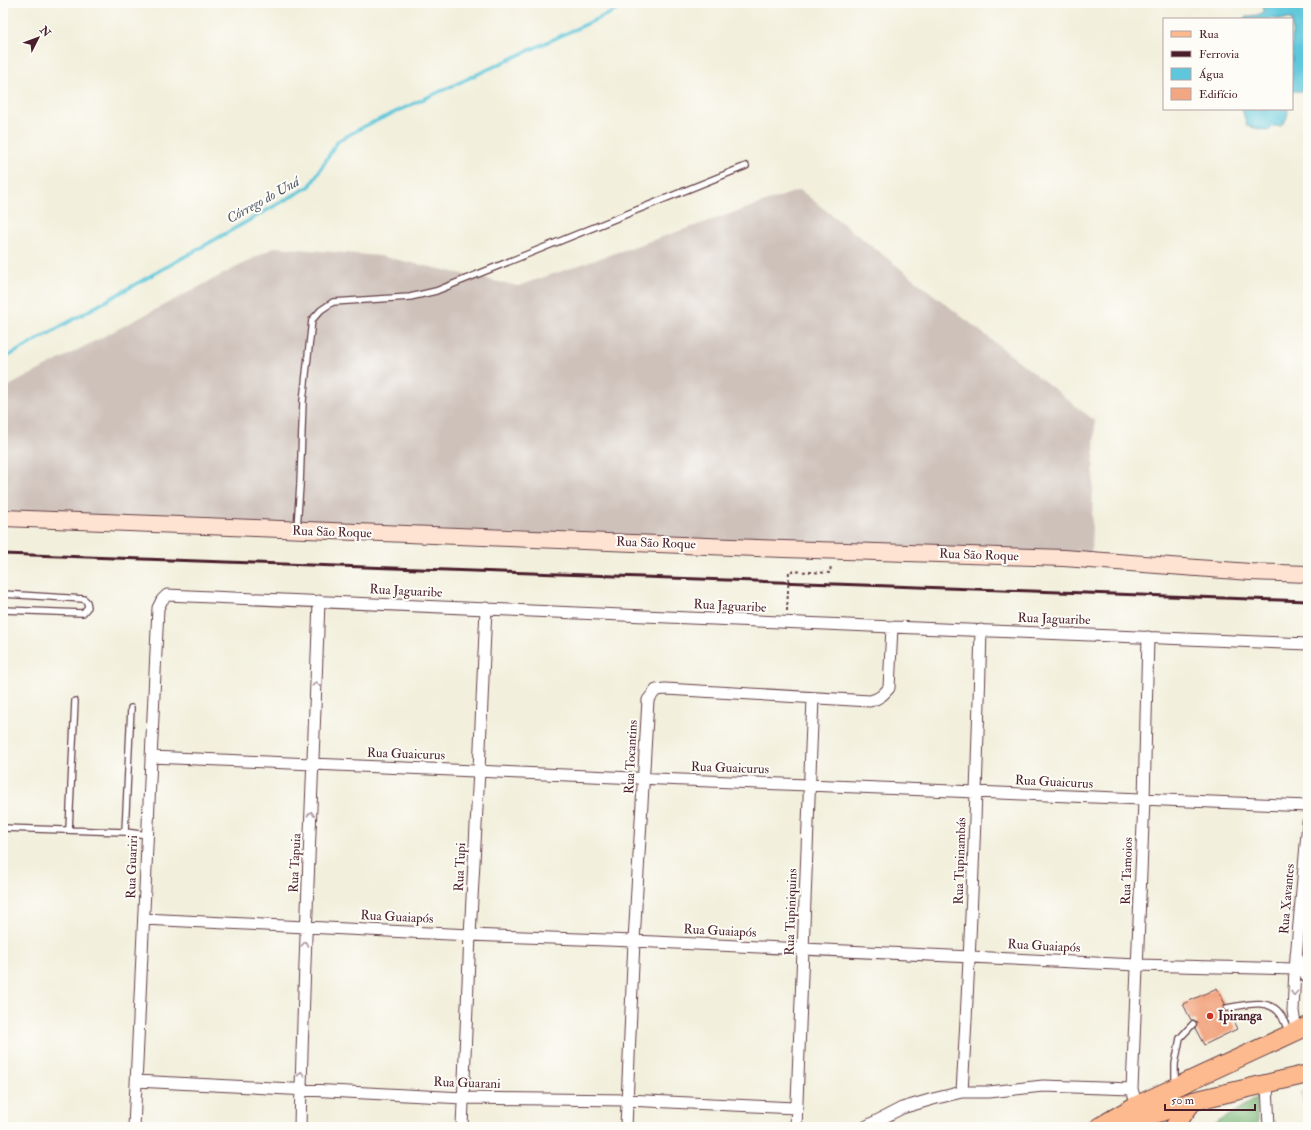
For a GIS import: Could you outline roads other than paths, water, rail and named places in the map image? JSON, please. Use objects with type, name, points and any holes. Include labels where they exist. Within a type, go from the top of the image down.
[{"type":"main road","points":[[1099,1127],[1136,1104],[1174,1088],[1298,1030]]},
{"type":"main road","points":[[1136,1104],[1193,1101],[1306,1077]]},
{"type":"main road","points":[[1174,1127],[1193,1101]]},
{"type":"main road","points":[[1120,1127],[1136,1104]]},
{"type":"street","name":"Rua São Roque","points":[[3,518],[784,549],[1064,558],[1242,571],[1308,574]]},
{"type":"street","name":"Rua Jaguaribe","points":[[158,608],[162,600],[167,595],[172,595],[1308,644]]},
{"type":"street","name":"Rua Tapuia","points":[[300,1127],[305,927],[314,765],[319,601]]},
{"type":"street","name":"Rua Guariri","points":[[134,1127],[158,608]]},
{"type":"street","name":"Rua Tupi","points":[[462,1127],[486,608]]},
{"type":"street","name":"Rua Tocantins","points":[[626,1127],[634,941],[648,700],[656,690],[664,689],[813,698],[877,699],[883,696],[889,688],[892,627]]},
{"type":"street","name":"Rua Tupinambás","points":[[962,1092],[970,956],[980,630]]},
{"type":"street","name":"Rua Tamoios","points":[[1136,1104],[1137,965],[1144,800],[1148,637]]},
{"type":"street","name":"Rua Tupiniquins","points":[[796,1127],[813,698]]},
{"type":"street","name":"Rua Guaicurus","points":[[151,757],[1308,806]]},
{"type":"street","name":"Rua Xavantes","points":[[1298,1030],[1293,1011],[1295,969],[1308,822]]},
{"type":"street","name":"Rua Guaiapós","points":[[144,919],[470,935],[970,956],[1137,965],[1295,969]]},
{"type":"street","points":[[1296,955],[1308,980]]},
{"type":"street","name":"Rua Guarani","points":[[136,1081],[463,1098],[627,1100],[796,1108]]},
{"type":"street","points":[[1267,1085],[1269,1127]]},
{"type":"street","points":[[865,1127],[902,1108],[933,1098],[962,1092],[989,1092],[1043,1086],[1136,1104]]},
{"type":"lane","points":[[296,530],[300,485],[303,401],[312,320],[321,310],[332,302],[410,297],[436,291],[746,166]]},
{"type":"lane","points":[[3,594],[84,599],[87,602],[88,607],[83,613],[3,610]]},
{"type":"lane","points":[[69,830],[75,701]]},
{"type":"lane","points":[[125,832],[131,708]]},
{"type":"lane","points":[[3,828],[125,832],[148,835]]},
{"type":"lane","points":[[1227,1008],[1252,1003],[1263,1004],[1273,1008],[1298,1030]]},
{"type":"lane","points":[[1280,1014],[1293,1011]]},
{"type":"lane","points":[[1174,1088],[1175,1064],[1180,1038],[1194,1024]]},
{"type":"water","points":[[1262,3],[1290,5],[1299,7],[1308,16],[1308,19],[1304,23],[1308,30],[1308,89],[1293,92],[1293,18],[1244,18],[1257,15],[1264,11]]},
{"type":"water","points":[[1242,110],[1288,110],[1287,117],[1281,126],[1274,126],[1268,131],[1247,126]]},
{"type":"waterway","name":"Córrego do Uná","points":[[3,359],[310,186],[338,141],[363,127],[632,3]]},
{"type":"railway","points":[[3,554],[1308,601]]},
{"type":"place","name":"Ipiranga","points":[[1210,1016]]}]
